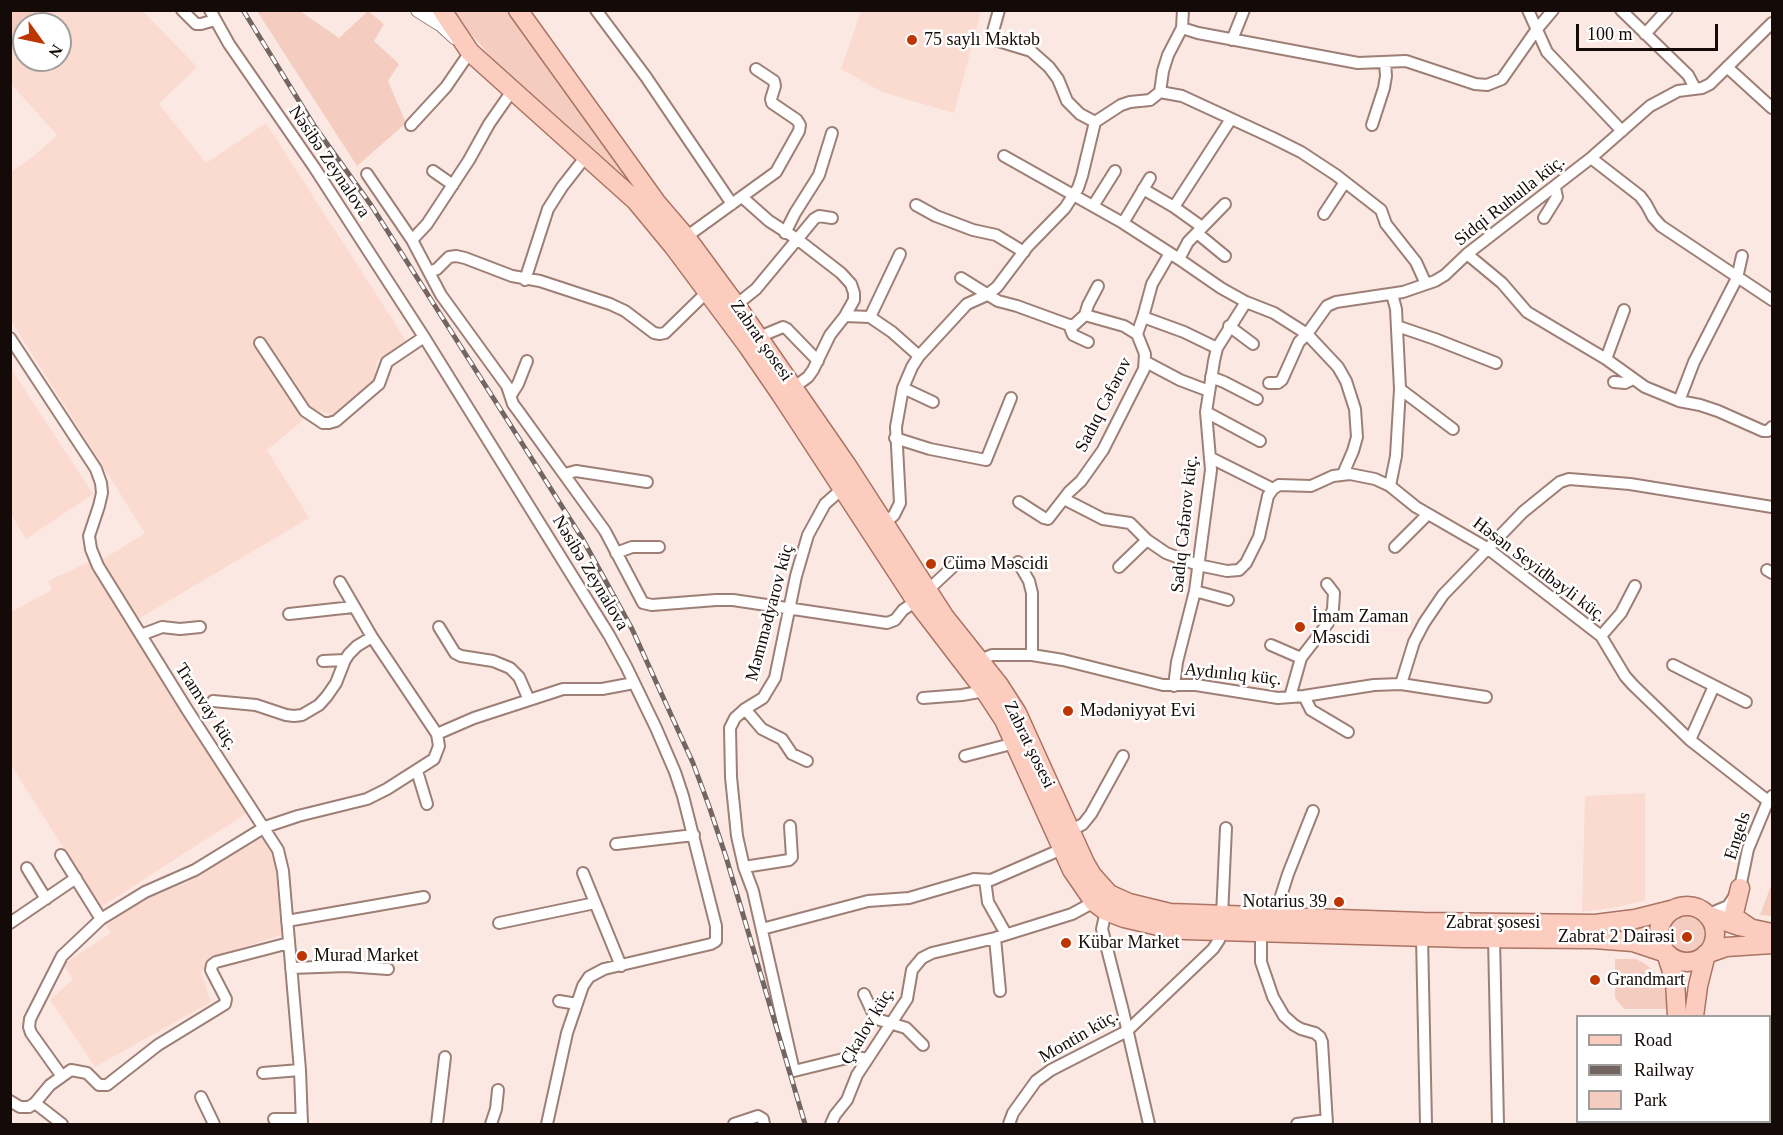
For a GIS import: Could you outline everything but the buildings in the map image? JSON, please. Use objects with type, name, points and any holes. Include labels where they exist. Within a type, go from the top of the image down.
[{"type":"main road","points":[[442,10],[466,48],[587,155],[680,242]]},
{"type":"main road","name":"Zabrat şosesi","points":[[518,10],[656,202],[707,292],[782,396],[843,488],[878,528]]},
{"type":"main road","name":"Zabrat şosesi","points":[[680,242],[736,305],[759,337],[793,388],[878,528],[1004,720],[1078,882],[1100,907],[1124,918],[1167,928],[1279,917],[1423,922],[1595,924],[1635,919],[1675,909]]},
{"type":"main road","name":"Zabrat şosesi","points":[[922,596],[980,660],[1017,713],[1092,875],[1116,899],[1261,933],[1609,940],[1633,942],[1666,953]]},
{"type":"main road","points":[[1740,888],[1734,917],[1754,930]]},
{"type":"main road","points":[[1677,1015],[1675,981],[1659,937],[1663,920],[1675,909],[1693,907],[1707,915],[1754,930],[1773,933]]},
{"type":"main road","points":[[1694,1015],[1698,986],[1706,954],[1711,948],[1715,931],[1707,915]]},
{"type":"main road","points":[[1666,953],[1682,961],[1690,962],[1726,947],[1773,944]]},
{"type":"street","points":[[182,10],[196,24],[201,24],[213,15]]},
{"type":"street","points":[[411,125],[440,94],[466,48],[442,25],[418,10]]},
{"type":"street","points":[[596,10],[646,77],[732,204]]},
{"type":"street","points":[[999,10],[992,35],[995,40],[1031,51],[1049,67],[1058,79],[1067,101],[1080,114],[1095,122]]},
{"type":"street","points":[[878,528],[894,516],[900,503],[895,438],[903,388],[919,356],[967,304],[987,295],[997,287],[1024,252],[1056,218],[1073,195],[1082,176],[1095,122],[1121,105],[1150,100],[1160,92],[1168,55],[1182,28],[1183,10]]},
{"type":"street","points":[[1232,40],[1244,10]]},
{"type":"street","points":[[1528,10],[1547,52],[1622,130]]},
{"type":"street","points":[[1182,28],[1232,40],[1359,63],[1406,61],[1475,84],[1486,85],[1502,79],[1553,10]]},
{"type":"street","points":[[1621,10],[1688,75],[1695,88]]},
{"type":"street","points":[[1645,33],[1667,10]]},
{"type":"street","name":"Nəsibə Zeynalova","points":[[213,15],[229,44],[314,167],[424,337],[603,625],[634,683],[675,772],[694,836],[716,926],[716,941],[604,969],[589,977],[577,1004],[562,1052],[547,1125]]},
{"type":"street","name":"Sidqi Ruhulla küç.","points":[[1269,383],[1278,383],[1282,380],[1299,342],[1327,306],[1336,302],[1392,294],[1435,281],[1445,275],[1467,254],[1555,188],[1650,106],[1678,91],[1702,88],[1710,84],[1773,23]]},
{"type":"street","points":[[1372,125],[1384,88],[1385,62]]},
{"type":"street","points":[[1727,67],[1773,108]]},
{"type":"street","points":[[680,242],[780,167],[800,125],[797,120],[772,103],[774,81],[756,69]]},
{"type":"street","points":[[412,240],[428,224],[489,124],[512,91]]},
{"type":"street","points":[[1160,92],[1182,96],[1301,152],[1345,182],[1381,210],[1386,224],[1416,262],[1426,284]]},
{"type":"street","points":[[1174,207],[1231,119]]},
{"type":"street","points":[[785,233],[819,175],[832,133]]},
{"type":"street","points":[[525,280],[548,209],[587,155]]},
{"type":"street","points":[[1004,156],[1123,223],[1221,288],[1246,302],[1269,310],[1307,334],[1338,367],[1346,381],[1355,409],[1357,437],[1343,474],[1311,486],[1279,485],[1273,489],[1268,496],[1259,537],[1246,563],[1239,570],[1227,571],[1198,565],[1166,553],[1147,540],[1130,523],[1103,519],[1064,499]]},
{"type":"street","points":[[1591,158],[1640,196],[1661,226],[1773,300]]},
{"type":"street","points":[[433,171],[453,185]]},
{"type":"street","points":[[1093,206],[1115,171]]},
{"type":"street","points":[[367,174],[412,240],[441,295],[507,386],[513,404],[605,531],[639,599],[647,605],[716,600],[751,602],[892,623],[903,610],[922,596],[959,561]]},
{"type":"street","points":[[1123,223],[1150,178]]},
{"type":"street","points":[[1324,214],[1345,182]]},
{"type":"street","points":[[1544,218],[1557,197],[1555,188]]},
{"type":"street","points":[[1143,189],[1174,207],[1225,256]]},
{"type":"street","points":[[742,197],[785,233],[797,239],[841,273],[851,284],[854,293],[854,300],[830,335],[808,377],[793,388]]},
{"type":"street","name":"Sadıq Cəfərov","points":[[1019,502],[1048,519],[1081,481],[1103,450],[1130,399],[1146,362],[1137,334],[1152,284],[1175,256],[1225,204]]},
{"type":"street","points":[[916,205],[936,216],[973,230],[996,235],[1024,252]]},
{"type":"street","points":[[736,305],[756,289],[814,219],[819,216],[832,218]]},
{"type":"street","points":[[870,317],[900,254]]},
{"type":"street","points":[[1467,254],[1502,283],[1527,312],[1658,394],[1700,405],[1763,431],[1768,431],[1773,427]]},
{"type":"street","points":[[429,272],[438,269],[449,257],[456,256],[525,280],[549,284],[610,304],[625,311],[654,333],[660,334],[665,333],[707,292]]},
{"type":"street","points":[[1678,401],[1694,362],[1737,278],[1742,256]]},
{"type":"street","points":[[961,278],[998,301],[1069,326],[1074,325],[1086,315],[1088,305],[1098,286]]},
{"type":"street","points":[[1390,486],[1397,448],[1400,389],[1396,309],[1392,294]]},
{"type":"street","name":"Sadıq Cəfərov küç.","points":[[1174,686],[1177,662],[1196,591],[1211,470],[1206,412],[1211,377],[1217,348],[1246,302]]},
{"type":"street","points":[[1605,359],[1624,310]]},
{"type":"street","points":[[1086,315],[1124,326],[1137,334]]},
{"type":"street","points":[[845,316],[870,317],[892,332],[919,356]]},
{"type":"street","points":[[1143,318],[1184,332],[1217,348]]},
{"type":"street","points":[[1069,326],[1073,335],[1088,342]]},
{"type":"street","points":[[1229,326],[1253,344]]},
{"type":"street","points":[[1397,326],[1497,363]]},
{"type":"street","points":[[759,337],[783,327],[788,329],[818,361]]},
{"type":"street","points":[[260,343],[305,411],[323,423],[329,423],[336,421],[379,384],[387,362],[424,337]]},
{"type":"street","name":"Tramvay küç.","points":[[10,339],[96,469],[102,493],[89,536],[91,549],[98,566],[278,850],[282,862],[300,1070],[302,1122]]},
{"type":"street","points":[[511,395],[528,361]]},
{"type":"street","points":[[1146,362],[1180,380],[1209,391]]},
{"type":"street","points":[[1211,377],[1257,399]]},
{"type":"street","points":[[1614,382],[1633,379]]},
{"type":"street","points":[[903,388],[933,402]]},
{"type":"street","points":[[1400,389],[1453,429]]},
{"type":"street","points":[[895,438],[930,449],[986,460],[1011,398]]},
{"type":"street","points":[[1206,412],[1260,441]]},
{"type":"street","points":[[1211,458],[1273,489]]},
{"type":"street","points":[[565,474],[576,471],[646,482]]},
{"type":"street","name":"Həsən Seyidbəyli küç.","points":[[1343,474],[1362,475],[1390,486],[1406,500],[1487,548],[1601,636],[1624,676],[1690,740],[1770,799]]},
{"type":"street","points":[[1401,684],[1414,642],[1433,608],[1523,512],[1560,482],[1569,479],[1630,484],[1773,507]]},
{"type":"street","name":"Məmmədyarov küç","points":[[843,488],[825,504],[808,535],[789,607],[775,678],[763,698],[735,718],[730,728],[731,777],[734,813],[744,867],[753,891],[795,1071],[843,1059],[856,1057],[867,1059]]},
{"type":"street","points":[[1395,547],[1428,514]]},
{"type":"street","points":[[1119,567],[1147,540]]},
{"type":"street","points":[[616,553],[632,547],[658,547]]},
{"type":"street","points":[[1018,562],[1029,581],[1032,594],[1032,655]]},
{"type":"street","points":[[61,1075],[31,1033],[30,1019],[62,956],[101,919],[145,892],[195,870],[265,827],[298,816],[367,799],[417,771],[434,759],[438,753],[437,734],[372,637],[340,582]]},
{"type":"street","points":[[1290,697],[1301,658],[1328,623],[1333,609],[1335,593],[1327,584]]},
{"type":"street","points":[[1601,636],[1621,613],[1635,586]]},
{"type":"street","points":[[1196,591],[1228,600]]},
{"type":"street","points":[[288,614],[353,607]]},
{"type":"street","points":[[141,635],[162,627],[180,629],[200,627]]},
{"type":"street","points":[[439,627],[455,653],[493,661],[510,668],[519,677],[529,700]]},
{"type":"street","points":[[213,701],[256,705],[286,715],[302,715],[319,705],[336,683],[345,660],[357,646],[372,637]]},
{"type":"street","points":[[1271,645],[1301,658]]},
{"type":"street","name":"Aydınlıq küç.","points":[[980,660],[992,655],[1032,655],[1063,660],[1163,686],[1196,685],[1278,698],[1374,685],[1401,684],[1486,698]]},
{"type":"street","points":[[323,661],[345,660]]},
{"type":"street","points":[[1673,665],[1746,702]]},
{"type":"street","points":[[437,734],[474,718],[563,689],[602,689],[634,683]]},
{"type":"street","points":[[1690,740],[1714,686]]},
{"type":"street","points":[[923,698],[985,691]]},
{"type":"street","points":[[1304,696],[1311,710],[1348,732]]},
{"type":"street","points":[[745,709],[762,729],[782,739],[792,754],[807,761]]},
{"type":"street","points":[[965,756],[1015,743]]},
{"type":"street","points":[[1070,831],[1083,824],[1091,814],[1123,756]]},
{"type":"street","points":[[417,771],[427,804]]},
{"type":"street","name":"Engels","points":[[1740,888],[1748,849],[1770,799]]},
{"type":"street","points":[[1279,917],[1281,896],[1288,874],[1313,811]]},
{"type":"street","points":[[744,867],[789,860],[792,857],[790,826]]},
{"type":"street","points":[[1222,924],[1226,828]]},
{"type":"street","points":[[616,844],[694,836]]},
{"type":"street","points":[[762,929],[868,902],[899,900],[966,880],[985,880],[1001,876],[1062,849]]},
{"type":"street","points":[[62,855],[101,919]]},
{"type":"street","points":[[27,868],[46,899]]},
{"type":"street","points":[[583,873],[621,966]]},
{"type":"street","points":[[10,923],[76,878]]},
{"type":"street","points":[[985,880],[987,902],[1000,936],[1000,991]]},
{"type":"street","points":[[1707,915],[1728,906],[1740,888]]},
{"type":"street","points":[[287,921],[424,897]]},
{"type":"street","points":[[498,923],[595,903]]},
{"type":"street","points":[[1100,907],[1102,929],[1149,1125]]},
{"type":"street","name":"Çkalov küç.","points":[[831,1125],[835,1115],[847,1100],[853,1083],[867,1059],[907,999],[912,970],[922,958],[932,952],[1000,936],[1100,907]]},
{"type":"street","name":"Montin küç.","points":[[1008,1125],[1026,1093],[1036,1081],[1051,1070],[1127,1031],[1213,949],[1220,940],[1222,924]]},
{"type":"street","points":[[1261,933],[1261,962],[1273,997],[1284,1016],[1294,1024],[1320,1037],[1327,1122],[1297,1125]]},
{"type":"street","points":[[1422,937],[1426,1125]]},
{"type":"street","points":[[1494,938],[1498,1125]]},
{"type":"street","points":[[10,1101],[25,1108],[36,1102],[61,1075],[71,1070],[87,1073],[99,1085],[107,1085],[158,1045],[225,1004],[226,999],[211,970],[212,965],[289,943]]},
{"type":"street","points":[[291,968],[346,966],[388,969]]},
{"type":"street","points":[[864,994],[872,1011],[880,1020],[906,1028],[923,1045]]},
{"type":"street","points":[[559,1001],[577,1004]]},
{"type":"street","points":[[437,1125],[445,1057]]},
{"type":"street","points":[[263,1073],[300,1070]]},
{"type":"street","points":[[491,1125],[498,1090]]},
{"type":"street","points":[[201,1098],[214,1125]]},
{"type":"street","points":[[36,1102],[63,1125]]},
{"type":"street","points":[[734,1125],[758,1116],[764,1125]]},
{"type":"street","points":[[274,1119],[302,1122]]},
{"type":"shaded area","points":[[143,11],[197,67],[159,104],[206,163],[266,123],[407,342],[377,361],[374,381],[333,415],[315,410],[267,450],[309,518],[138,619],[102,560],[145,533],[11,321],[11,172],[34,156],[57,135],[11,84],[11,44],[12,72],[72,72],[72,12],[43,12]]},
{"type":"shaded area","name":"75 saylı Məktəb","points":[[861,11],[981,11],[954,113],[882,92],[841,69]]},
{"type":"shaded area","points":[[10,367],[93,494],[26,539],[11,514]]},
{"type":"shaded area","points":[[89,562],[247,813],[101,907],[11,765],[10,608],[13,611],[52,590],[48,581]]},
{"type":"shaded area","points":[[1645,793],[1645,900],[1618,907],[1582,912],[1585,796]]},
{"type":"shaded area","points":[[263,837],[275,862],[281,935],[212,957],[201,973],[211,1002],[95,1067],[50,1000],[73,979],[63,964],[111,933],[106,925],[143,900],[188,882]]},
{"type":"green space","points":[[11,10],[39,10],[38,12],[12,12],[11,39]]},
{"type":"green space","points":[[257,11],[300,11],[339,38],[368,11],[384,24],[374,41],[399,64],[388,81],[406,123],[357,166]]},
{"type":"green space","points":[[452,11],[511,11],[632,183],[493,59]]},
{"type":"green space","points":[[1772,883],[1772,916],[1760,915]]},
{"type":"green space","name":"Zabrat 2 Dairəsi","points":[[1687,914],[1695,915],[1702,920],[1707,927],[1707,943],[1702,950],[1695,955],[1687,956],[1679,955],[1672,950],[1667,943],[1666,935],[1667,927],[1672,920],[1679,915]]},
{"type":"green space","points":[[1650,923],[1650,939],[1603,933]]},
{"type":"green space","points":[[1615,959],[1636,959],[1647,965],[1661,979],[1667,991],[1669,1009],[1624,1009],[1615,998]]},
{"type":"railway","points":[[243,10],[315,127],[371,205],[582,538],[632,629],[693,763],[709,806],[805,1124]]},
{"type":"place","name":"75 saylı Məktəb","points":[[912,40]]},
{"type":"place","name":"Cümə Məscidi","points":[[931,564]]},
{"type":"place","name":"İmam Zaman Məscidi","points":[[1300,627]]},
{"type":"place","name":"Mədəniyyət Evi","points":[[1068,711]]},
{"type":"place","name":"Notarius 39","points":[[1339,902]]},
{"type":"place","name":"Zabrat 2 Dairəsi","points":[[1687,937]]},
{"type":"place","name":"Kübar Market","points":[[1066,943]]},
{"type":"place","name":"Murad Market","points":[[302,956]]},
{"type":"place","name":"Grandmart","points":[[1595,980]]}]
